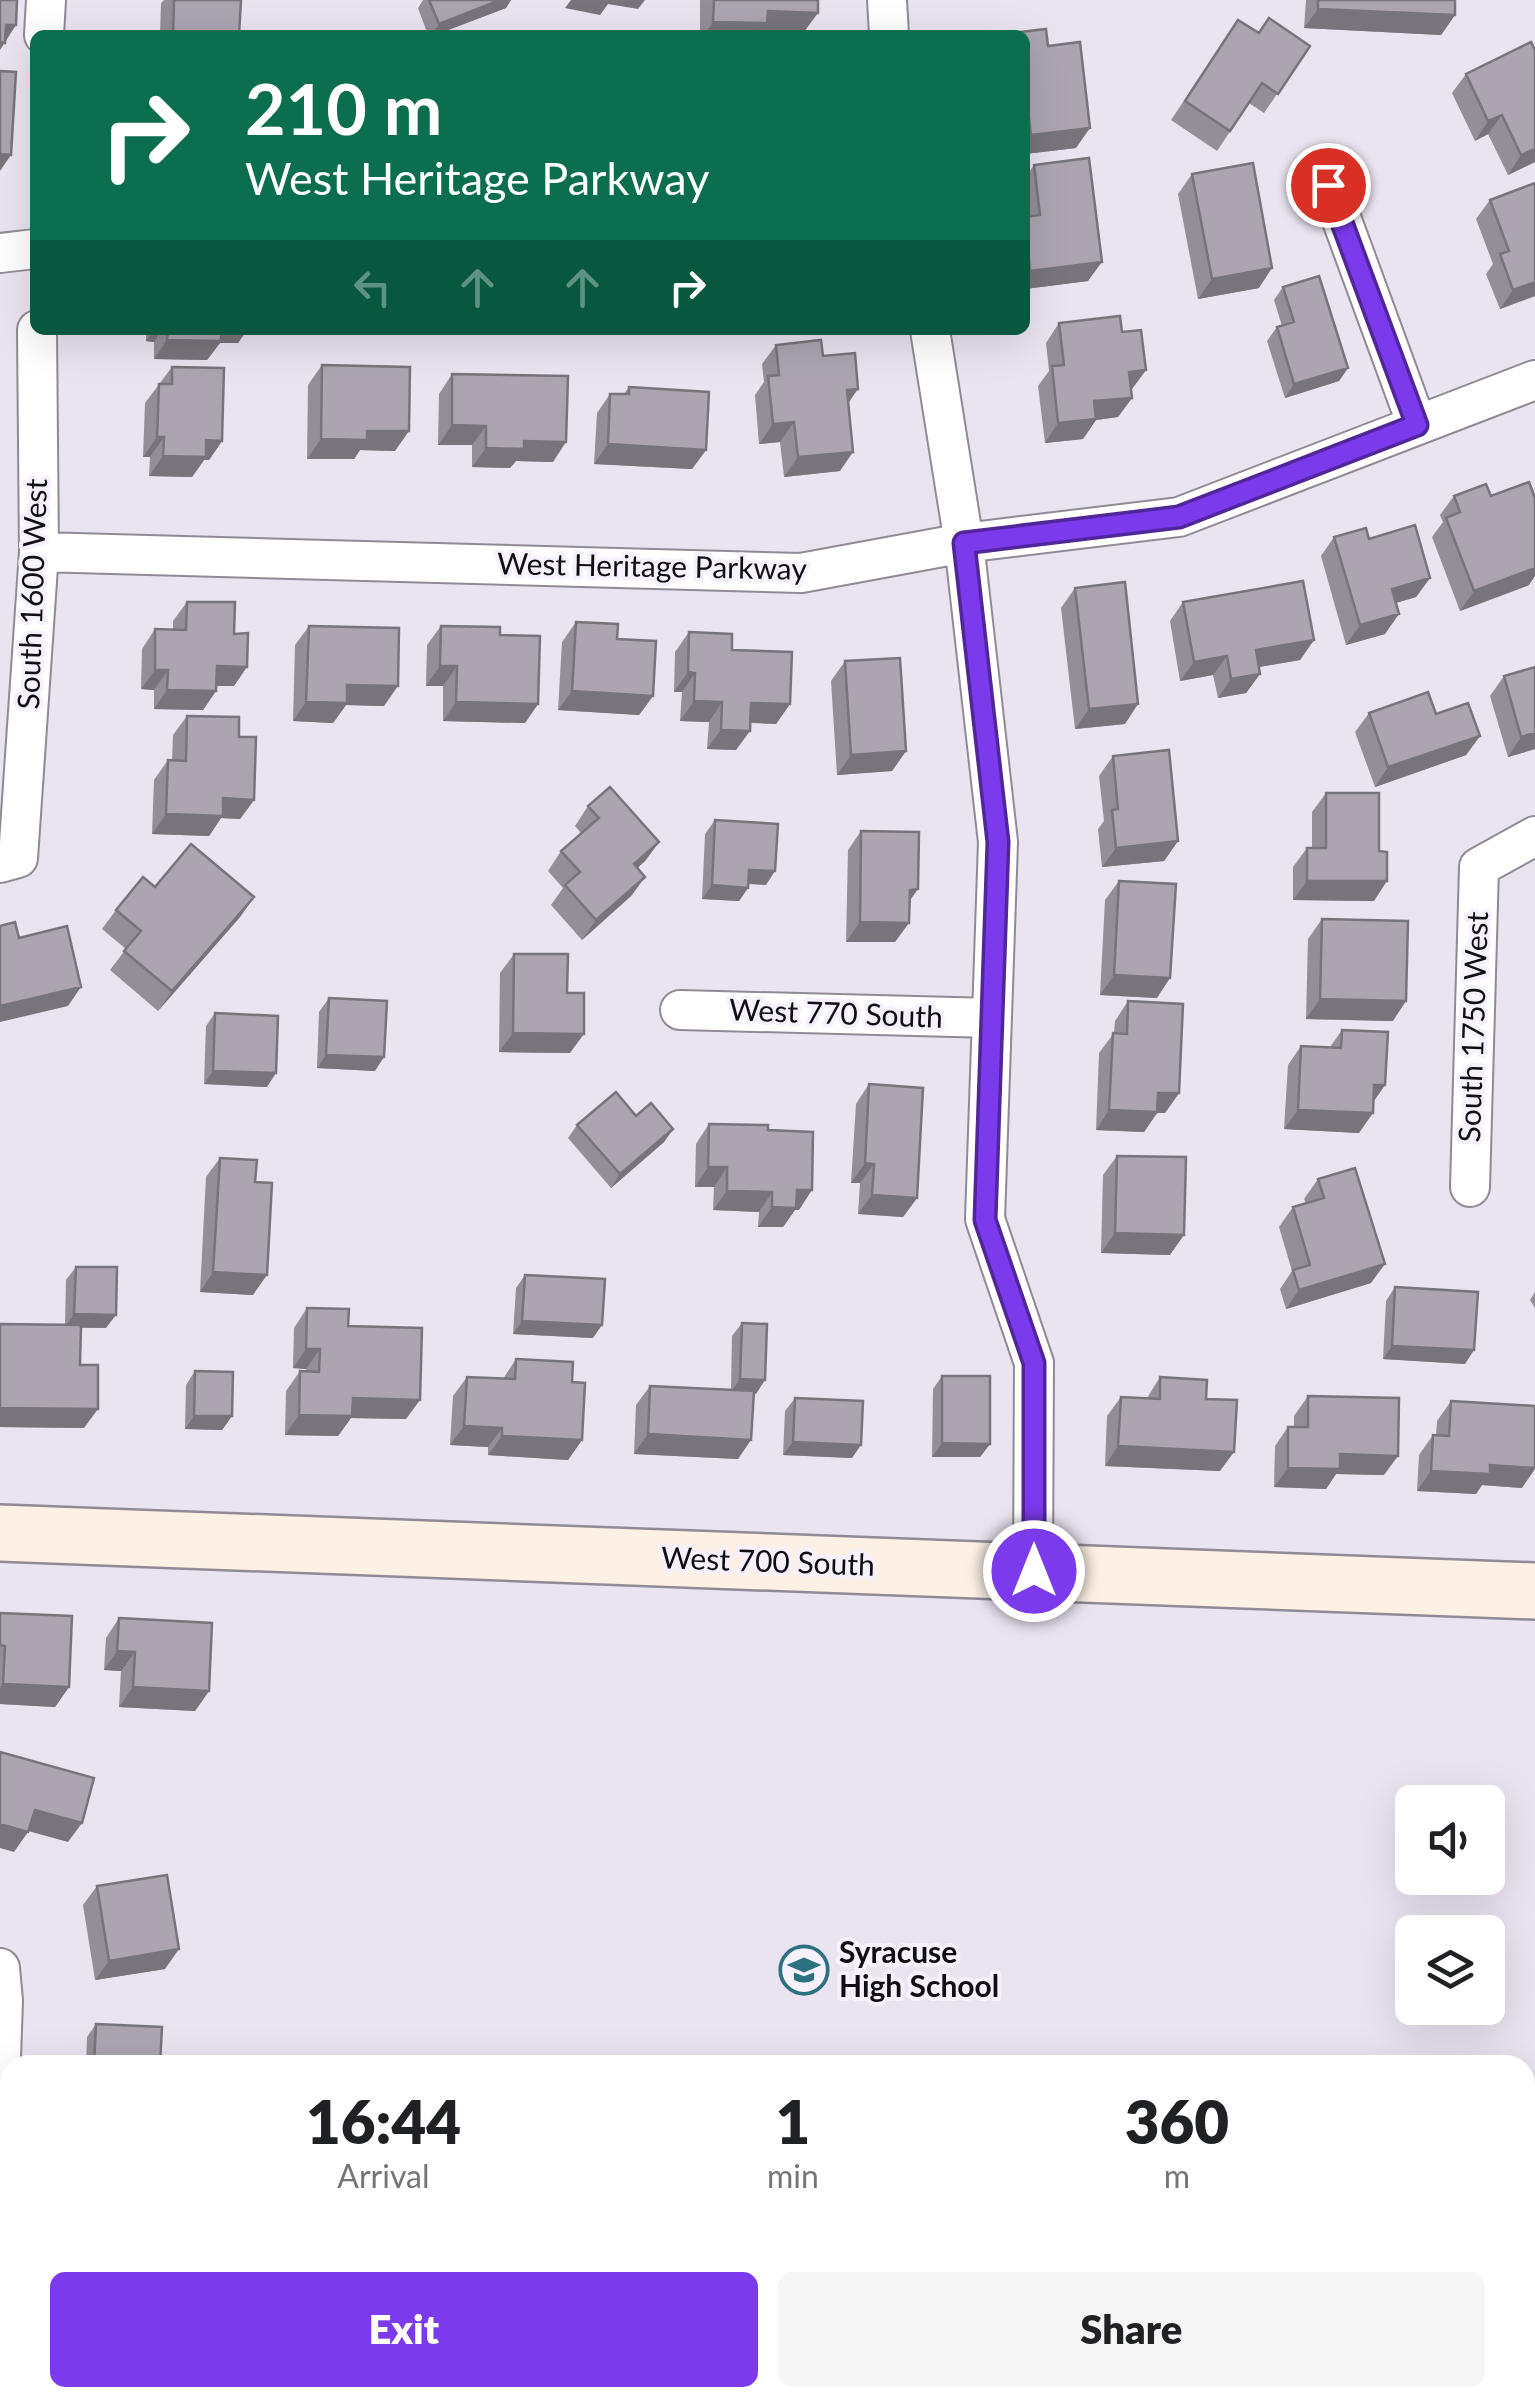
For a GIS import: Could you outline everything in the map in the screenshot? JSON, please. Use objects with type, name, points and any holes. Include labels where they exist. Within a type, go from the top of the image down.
[{"type":"street","points":[[44,30],[46,0]]},
{"type":"street","points":[[887,0],[889,30]]},
{"type":"street","points":[[1328,185],[1417,425]]},
{"type":"street","points":[[0,253],[30,250]]},
{"type":"street","name":"South 1600 West","points":[[9,860],[39,552],[37,335]]},
{"type":"street","points":[[931,335],[964,543],[998,842],[985,1220],[1034,1363],[1034,1571]]},
{"type":"street","name":"West Heritage Parkway","points":[[39,552],[801,573],[964,543],[1179,517],[1535,380]]},
{"type":"street","name":"South 1750 West","points":[[1470,1187],[1479,867],[1535,836]]},
{"type":"street","name":"West 770 South","points":[[680,1010],[992,1018]]},
{"type":"street","name":"West 700 South","points":[[0,1533],[1535,1592]]},
{"type":"street","points":[[0,1968],[1,2055]]},
{"type":"building","points":[[0,0],[17,0],[16,25],[6,25],[5,43],[0,42]]},
{"type":"building","points":[[174,0],[241,0],[239,30],[173,30]]},
{"type":"building","points":[[429,0],[500,0],[439,24]]},
{"type":"building","points":[[714,0],[818,0],[818,13],[768,11],[767,23],[713,22]]},
{"type":"building","points":[[1318,0],[1455,0],[1455,15],[1318,9]]},
{"type":"building","points":[[1269,18],[1310,46],[1278,94],[1262,83],[1230,131],[1185,101],[1238,20],[1259,33]]},
{"type":"building","points":[[1046,29],[1048,46],[1080,42],[1090,128],[1031,135],[1030,31]]},
{"type":"building","points":[[1531,42],[1535,50],[1535,149],[1521,155],[1502,115],[1488,121],[1466,74]]},
{"type":"building","points":[[0,71],[16,72],[11,155],[0,154]]},
{"type":"building","points":[[1089,158],[1102,262],[1030,271],[1030,216],[1040,215],[1034,165]]},
{"type":"building","points":[[1253,163],[1272,268],[1212,279],[1192,174]]},
{"type":"building","points":[[1535,183],[1535,282],[1513,290],[1500,254],[1509,251],[1490,200]]},
{"type":"building","points":[[1319,276],[1348,368],[1294,384],[1277,327],[1294,322],[1283,287]]},
{"type":"building","points":[[1120,316],[1122,332],[1141,330],[1146,370],[1129,372],[1132,398],[1094,401],[1096,419],[1058,423],[1052,366],[1064,365],[1059,323]]},
{"type":"building","points":[[168,335],[221,335],[221,341],[167,340]]},
{"type":"building","points":[[821,340],[823,356],[855,353],[858,389],[847,390],[853,452],[798,457],[794,422],[773,424],[768,376],[779,375],[776,345]]},
{"type":"building","points":[[322,365],[410,367],[409,431],[367,431],[367,440],[321,439]]},
{"type":"building","points":[[172,367],[224,368],[222,441],[206,440],[206,457],[163,456],[164,437],[157,437],[159,384],[172,384]]},
{"type":"building","points":[[452,374],[568,376],[566,442],[524,441],[524,449],[486,448],[486,426],[452,425]]},
{"type":"building","points":[[629,387],[709,392],[706,450],[608,444],[610,394],[629,394]]},
{"type":"building","points":[[1529,482],[1535,498],[1535,568],[1474,591],[1446,518],[1460,512],[1454,496],[1486,484],[1491,496]]},
{"type":"building","points":[[1415,525],[1430,578],[1392,589],[1399,614],[1360,625],[1334,537],[1366,528],[1369,539]]},
{"type":"building","points":[[1303,581],[1314,640],[1256,650],[1260,674],[1231,679],[1227,656],[1194,662],[1183,602]]},
{"type":"building","points":[[1125,582],[1138,704],[1089,709],[1075,588]]},
{"type":"building","points":[[187,602],[235,602],[234,634],[248,633],[247,667],[217,666],[216,691],[167,690],[168,670],[155,670],[155,629],[186,630]]},
{"type":"building","points":[[576,622],[618,624],[617,639],[656,641],[653,696],[572,691]]},
{"type":"building","points":[[309,626],[399,628],[398,686],[347,685],[347,703],[306,702]]},
{"type":"building","points":[[441,626],[500,627],[500,635],[540,636],[538,704],[456,702],[457,666],[440,666]]},
{"type":"building","points":[[689,632],[732,634],[732,650],[792,652],[790,704],[751,703],[750,731],[721,730],[722,702],[694,701],[695,673],[688,672]]},
{"type":"building","points":[[900,658],[906,751],[851,755],[845,661]]},
{"type":"building","points":[[1535,667],[1535,733],[1521,737],[1504,676]]},
{"type":"building","points":[[1428,692],[1436,714],[1468,703],[1480,736],[1388,767],[1369,713]]},
{"type":"building","points":[[187,716],[239,717],[239,737],[256,737],[254,800],[223,798],[223,816],[166,814],[168,760],[186,761]]},
{"type":"building","points":[[1169,750],[1178,841],[1116,848],[1112,810],[1118,809],[1113,756]]},
{"type":"building","points":[[610,787],[659,842],[634,864],[645,877],[596,920],[565,885],[580,872],[561,851],[599,818],[588,806]]},
{"type":"building","points":[[1326,793],[1379,793],[1379,851],[1387,852],[1387,881],[1307,881],[1307,848],[1326,848]]},
{"type":"building","points":[[715,820],[778,824],[775,871],[749,870],[748,888],[712,885]]},
{"type":"building","points":[[861,831],[919,832],[918,889],[910,890],[909,923],[860,922]]},
{"type":"building","points":[[191,844],[254,897],[172,991],[124,951],[141,931],[116,910],[143,877],[155,887]]},
{"type":"building","points":[[1119,881],[1176,884],[1170,978],[1114,975]]},
{"type":"building","points":[[1322,919],[1408,921],[1406,1001],[1320,999]]},
{"type":"building","points":[[15,922],[19,938],[67,926],[81,987],[0,1006],[0,926]]},
{"type":"building","points":[[514,954],[568,954],[567,993],[584,993],[584,1034],[513,1033]]},
{"type":"building","points":[[329,998],[387,1001],[384,1057],[326,1055]]},
{"type":"building","points":[[1128,1001],[1183,1004],[1179,1093],[1158,1093],[1157,1112],[1109,1110],[1113,1033],[1127,1034]]},
{"type":"building","points":[[215,1013],[278,1016],[276,1073],[213,1071]]},
{"type":"building","points":[[1342,1030],[1388,1032],[1385,1085],[1374,1085],[1373,1113],[1298,1110],[1301,1046],[1341,1048]]},
{"type":"building","points":[[869,1084],[923,1088],[917,1198],[872,1195],[874,1164],[865,1163]]},
{"type":"building","points":[[616,1092],[636,1116],[651,1103],[673,1129],[620,1174],[577,1125]]},
{"type":"building","points":[[709,1124],[768,1125],[768,1130],[813,1132],[812,1190],[797,1190],[796,1208],[772,1207],[772,1192],[727,1191],[727,1167],[708,1167]]},
{"type":"building","points":[[1117,1156],[1186,1157],[1184,1235],[1115,1233]]},
{"type":"building","points":[[220,1158],[257,1160],[255,1182],[272,1183],[267,1275],[213,1272]]},
{"type":"building","points":[[1355,1168],[1385,1264],[1299,1290],[1293,1270],[1310,1265],[1293,1207],[1324,1198],[1318,1179]]},
{"type":"building","points":[[76,1267],[117,1267],[116,1315],[74,1314]]},
{"type":"building","points":[[525,1275],[605,1279],[602,1325],[522,1321]]},
{"type":"building","points":[[1395,1287],[1478,1292],[1474,1350],[1392,1346]]},
{"type":"building","points":[[307,1308],[349,1309],[348,1326],[422,1328],[420,1400],[353,1398],[352,1416],[299,1415],[300,1371],[319,1372],[320,1349],[306,1349]]},
{"type":"building","points":[[742,1323],[767,1324],[765,1380],[740,1379]]},
{"type":"building","points":[[0,1324],[81,1325],[80,1365],[98,1365],[98,1409],[0,1408]]},
{"type":"building","points":[[516,1359],[573,1362],[572,1382],[585,1383],[582,1440],[502,1436],[502,1428],[464,1426],[467,1377],[515,1379]]},
{"type":"building","points":[[195,1371],[233,1372],[232,1416],[194,1416]]},
{"type":"building","points":[[942,1376],[990,1376],[990,1444],[942,1443]]},
{"type":"building","points":[[1160,1377],[1207,1380],[1206,1399],[1237,1400],[1234,1452],[1118,1446],[1121,1397],[1160,1399]]},
{"type":"building","points":[[650,1386],[754,1391],[751,1440],[648,1434]]},
{"type":"building","points":[[1308,1396],[1399,1398],[1398,1456],[1340,1454],[1340,1469],[1288,1468],[1288,1427],[1308,1427]]},
{"type":"building","points":[[795,1398],[863,1401],[861,1445],[793,1442]]},
{"type":"building","points":[[1451,1401],[1535,1406],[1535,1468],[1490,1465],[1490,1474],[1431,1471],[1433,1435],[1449,1436]]},
{"type":"building","points":[[0,1613],[72,1616],[69,1687],[3,1684],[5,1646],[0,1645]]},
{"type":"building","points":[[119,1618],[212,1623],[209,1691],[133,1687],[135,1652],[117,1651]]},
{"type":"building","points":[[0,1752],[94,1778],[82,1823],[35,1810],[28,1832],[0,1824]]},
{"type":"building","points":[[167,1875],[179,1949],[109,1961],[97,1886]]},
{"type":"building","points":[[96,2024],[162,2027],[161,2055],[94,2055]]},
{"type":"place","name":"Syracuse High School","points":[[804,1970]]},
{"type":"route","points":[[1034,1571],[1034,1363],[985,1220],[998,842],[964,543],[1179,517],[1417,425],[1328,185]]}]
